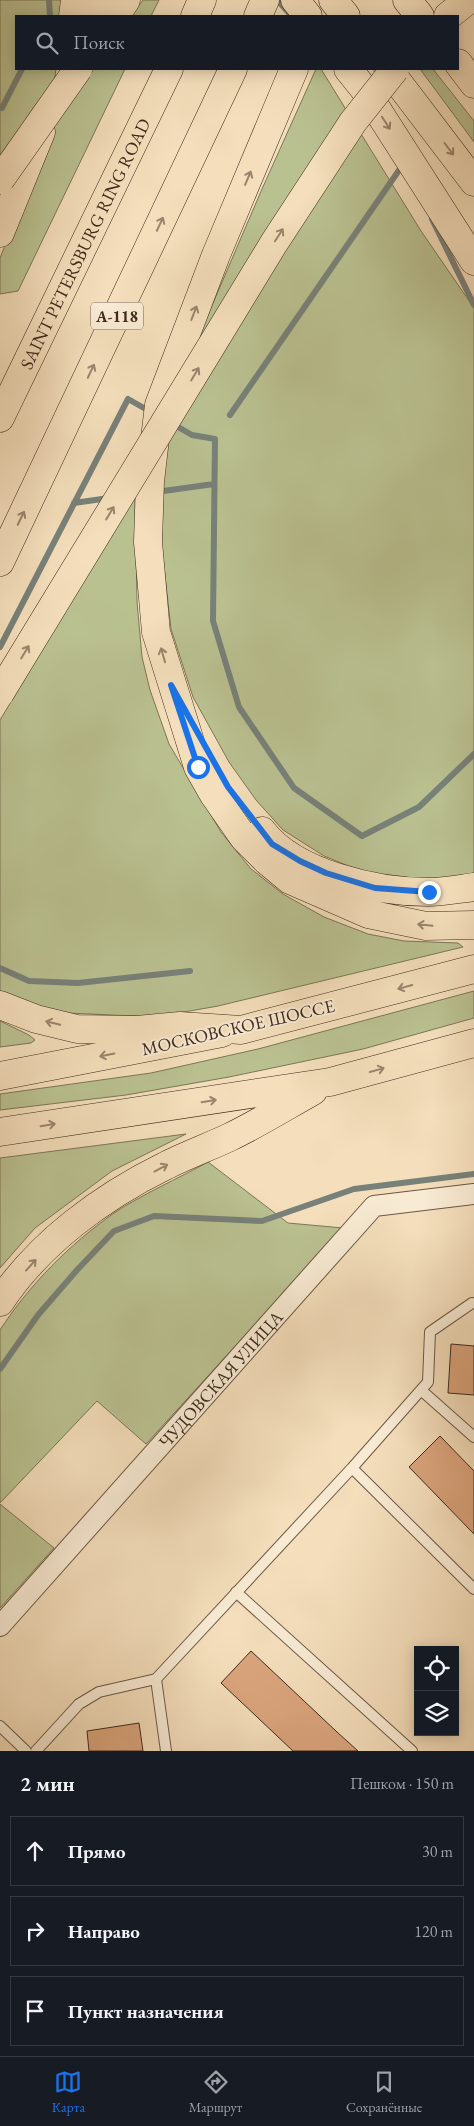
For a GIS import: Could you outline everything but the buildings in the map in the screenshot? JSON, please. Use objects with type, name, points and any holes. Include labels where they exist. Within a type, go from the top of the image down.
[{"type":"main road","points":[[73,15],[75,0]]},
{"type":"main road","points":[[90,15],[96,0]]},
{"type":"main road","points":[[116,15],[126,0]]},
{"type":"main road","points":[[194,15],[202,0]]},
{"type":"main road","points":[[258,15],[266,0]]},
{"type":"main road","points":[[295,0],[307,15]]},
{"type":"main road","points":[[316,15],[323,0]]},
{"type":"main road","points":[[333,0],[345,15]]},
{"type":"main road","points":[[407,0],[419,15]]},
{"type":"main road","points":[[449,15],[468,0]]},
{"type":"main road","points":[[459,64],[474,84]]},
{"type":"main road","points":[[0,180],[69,70]]},
{"type":"main road","points":[[0,233],[70,70]]},
{"type":"main road","name":"SAINT PETERSBURG RING ROAD","points":[[0,418],[169,70]]},
{"type":"main road","name":"А-118","points":[[0,562],[233,70]]},
{"type":"main road","points":[[294,70],[216,255],[159,405],[150,481],[148,542],[156,632],[198,767],[214,795],[244,838],[290,880],[368,914],[426,926],[474,925]]},
{"type":"main road","points":[[349,70],[364,89],[474,262]]},
{"type":"main road","points":[[389,70],[474,182]]},
{"type":"main road","points":[[0,694],[274,243],[353,122],[394,70]]},
{"type":"main road","points":[[171,685],[228,787],[272,844],[300,861],[326,873],[375,888],[429,892],[474,887]]},
{"type":"main road","name":"МОСКОВСКОЕ ШОССЕ","points":[[0,1076],[241,1030],[474,969]]},
{"type":"main road","points":[[0,1005],[36,1018],[77,1029],[137,1030],[180,1026],[241,1030]]},
{"type":"main road","points":[[0,1132],[330,1082],[474,1043]]},
{"type":"main road","points":[[0,1302],[45,1250],[80,1218],[114,1195],[164,1166],[231,1137],[330,1082]]},
{"type":"street","name":"ЧУДОВСКАЯ УЛИЦА","points":[[0,1626],[374,1206],[474,1194]]},
{"type":"lane","points":[[36,1751],[79,1704],[99,1692],[156,1679],[352,1468],[428,1382],[430,1332],[472,1303]]},
{"type":"lane","points":[[421,1390],[474,1437]]},
{"type":"lane","points":[[352,1468],[474,1589]]},
{"type":"lane","points":[[236,1592],[412,1751]]},
{"type":"lane","points":[[156,1679],[166,1751]]},
{"type":"lane","points":[[0,1726],[26,1751]]},
{"type":"green space","points":[[0,0],[64,0],[62,15],[15,15],[15,70],[56,70],[54,84],[0,156]]},
{"type":"green space","points":[[143,0],[159,0],[152,15],[132,15]]},
{"type":"green space","points":[[93,70],[125,70],[18,291],[0,294],[0,258],[51,130]]},
{"type":"green space","points":[[316,70],[322,70],[421,231],[474,308],[474,873],[463,877],[416,881],[373,876],[324,856],[283,830],[256,800],[229,762],[193,697],[171,629],[156,494],[180,380]]},
{"type":"green space","points":[[421,70],[434,70],[474,121],[474,142]]},
{"type":"green space","points":[[135,496],[137,602],[142,657],[150,690],[169,744],[221,832],[251,869],[283,894],[324,917],[368,934],[404,941],[458,943],[463,947],[218,1006],[156,1017],[46,1012],[0,992],[0,720]]},
{"type":"green space","points":[[474,991],[474,1018],[363,1049],[229,1077],[126,1095],[0,1110],[0,1094],[151,1073],[258,1049]]},
{"type":"green space","points":[[0,1021],[29,1035],[35,1040],[31,1043],[0,1047]]},
{"type":"green space","points":[[186,1134],[112,1171],[35,1228],[0,1268],[0,1158]]},
{"type":"green space","points":[[208,1162],[288,1223],[343,1228],[146,1444],[97,1401],[0,1503],[0,1330],[37,1281],[97,1225],[136,1200]]},
{"type":"green space","points":[[0,1504],[54,1548],[0,1608]]},
{"type":"waterway","points":[[49,0],[50,15]]},
{"type":"waterway","points":[[277,0],[290,14]]},
{"type":"waterway","points":[[2,108],[21,70]]},
{"type":"waterway","points":[[230,415],[404,163]]},
{"type":"waterway","points":[[432,219],[474,305]]},
{"type":"waterway","points":[[0,647],[128,399],[151,412]]},
{"type":"waterway","points":[[171,423],[192,435],[215,439],[213,621],[239,707],[294,788],[362,836],[419,807],[474,754]]},
{"type":"waterway","points":[[156,492],[214,484]]},
{"type":"waterway","points":[[74,503],[109,498]]},
{"type":"waterway","points":[[0,968],[29,981],[78,983],[190,971]]},
{"type":"waterway","points":[[0,1369],[38,1315],[114,1231],[154,1216],[262,1221],[354,1189],[474,1174]]},
{"type":"route","points":[[198,767],[171,685],[228,787],[272,844],[300,861],[326,873],[375,888],[429,892]]}]
